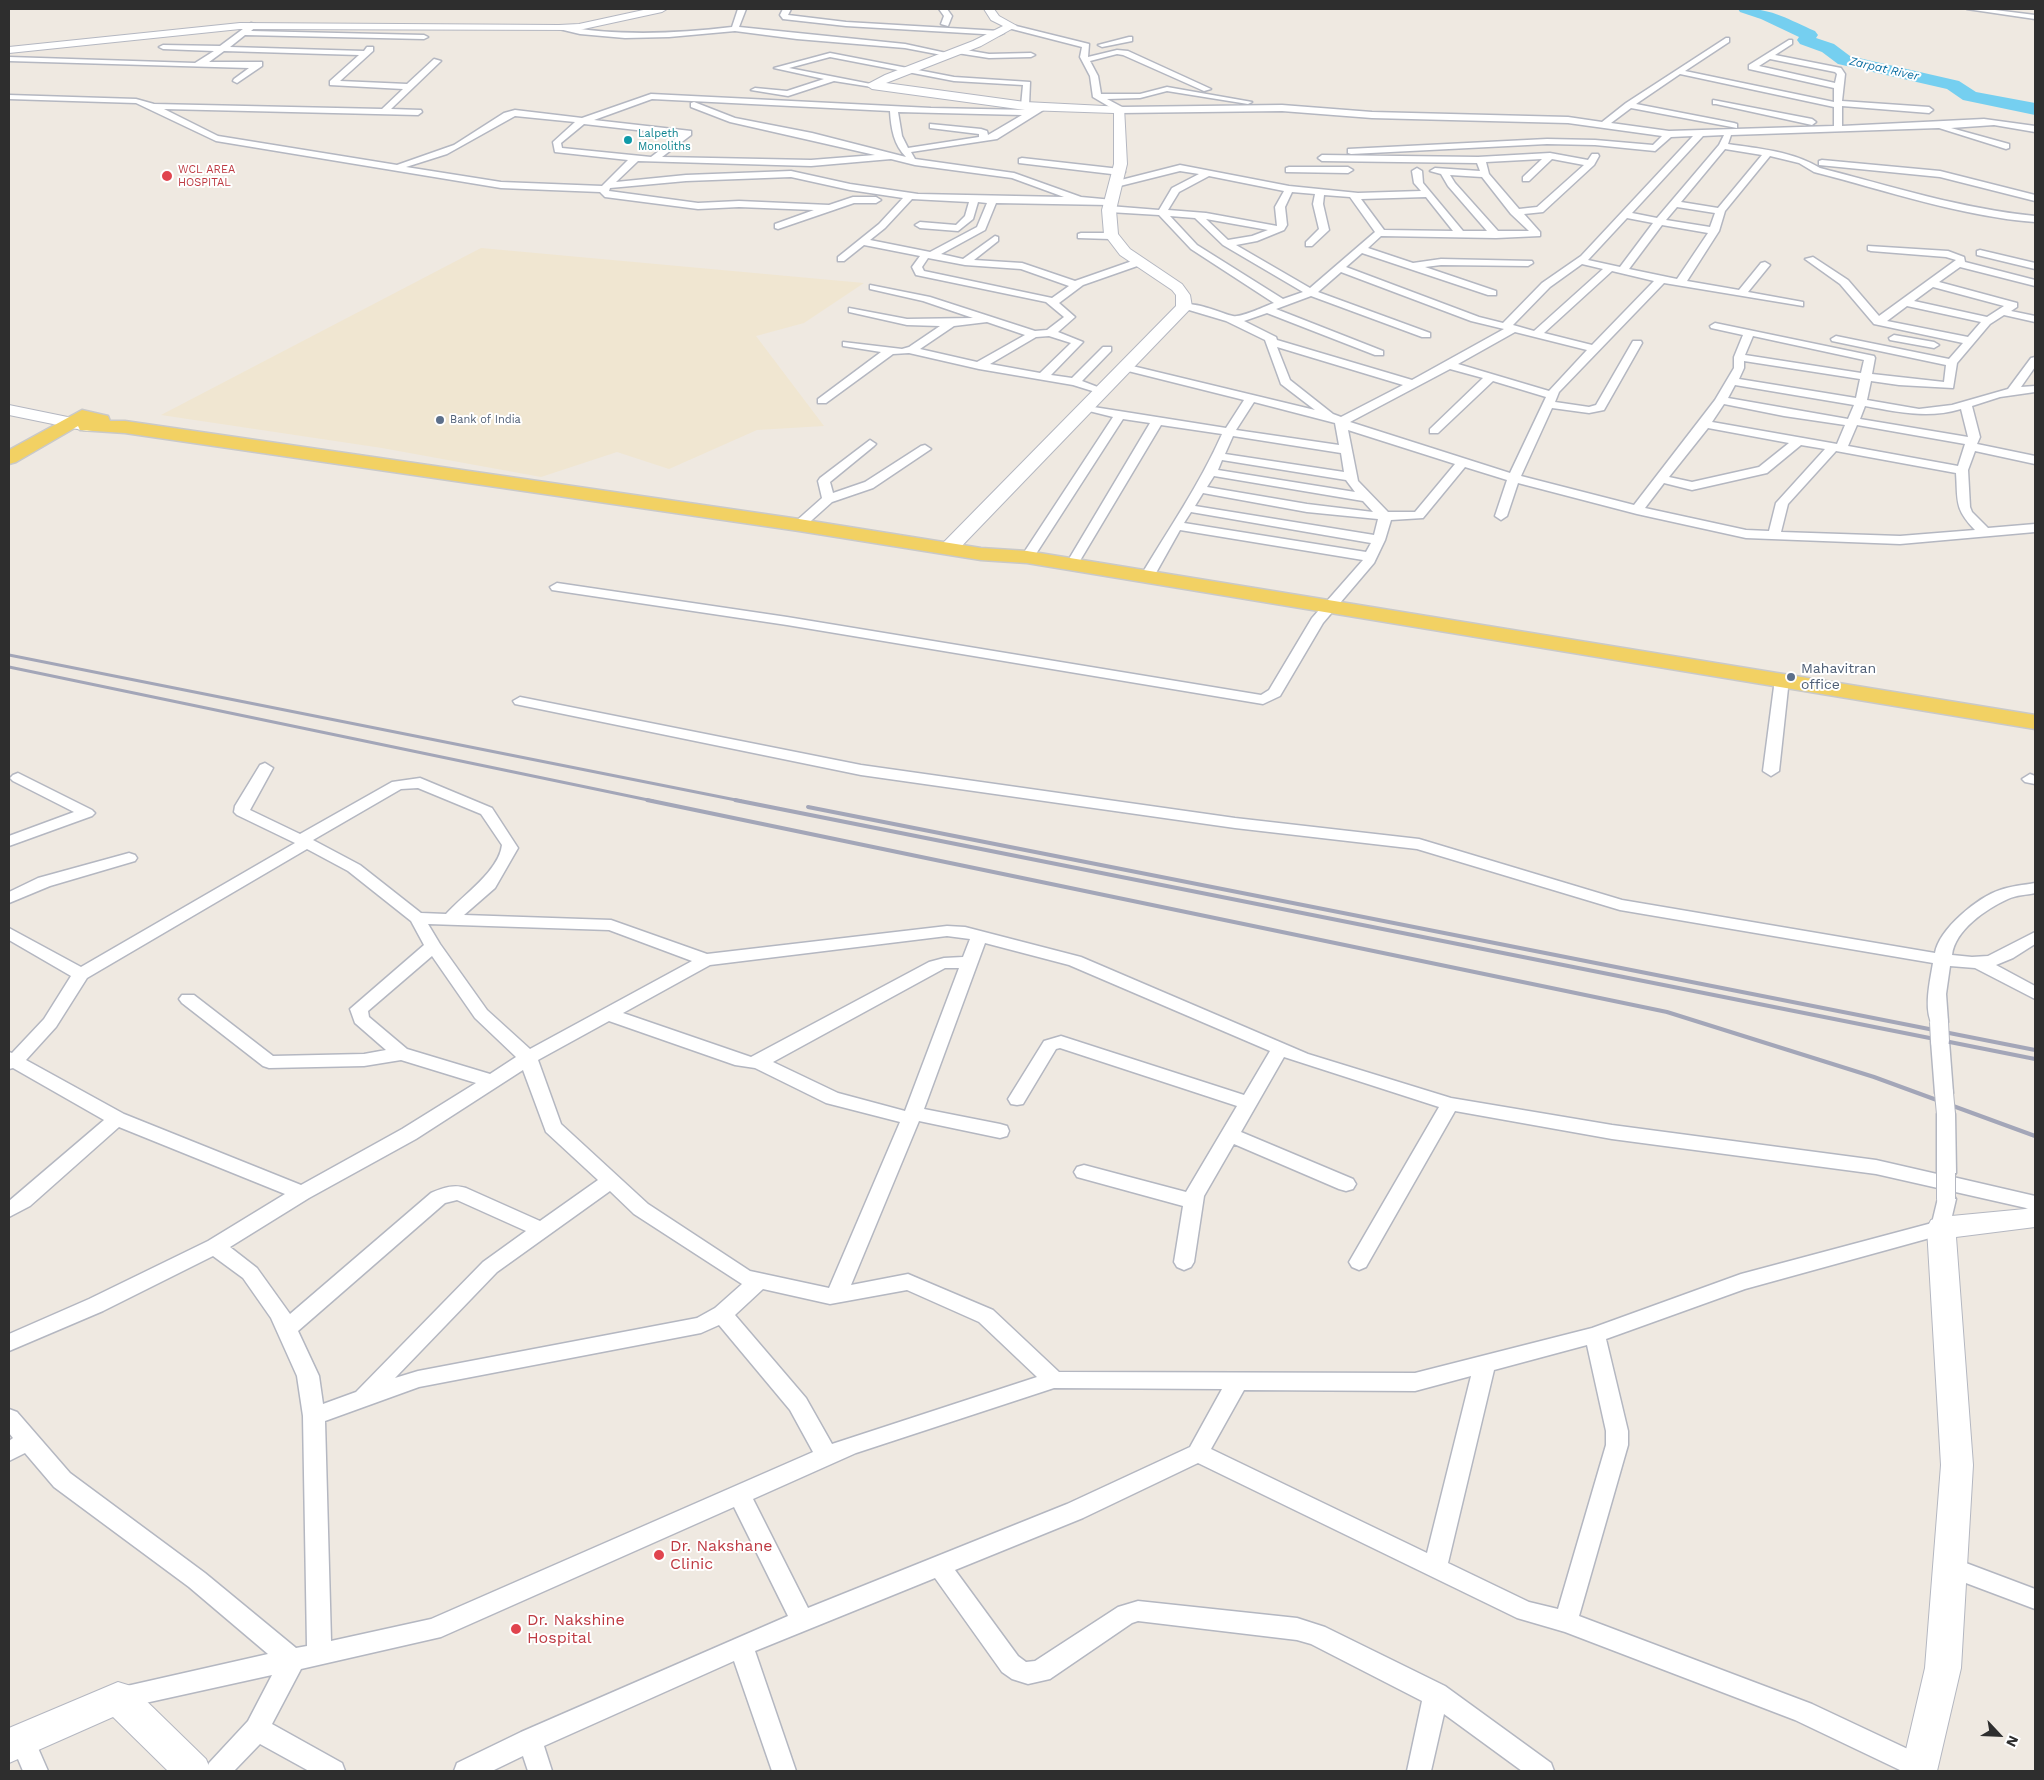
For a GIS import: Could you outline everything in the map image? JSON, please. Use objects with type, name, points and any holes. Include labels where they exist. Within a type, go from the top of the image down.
[{"type":"main road","points":[[9,50],[254,25],[559,28],[586,26],[662,9]]},
{"type":"main road","points":[[872,85],[906,70],[983,43],[1006,29],[989,9]]},
{"type":"main road","points":[[872,85],[1033,109],[1120,110],[1118,178],[1110,205],[1108,225],[1111,236],[1117,246],[1169,280],[1183,295],[1184,307],[948,549]]},
{"type":"main road","points":[[9,401],[84,421]]},
{"type":"main road","points":[[9,410],[799,525],[981,554],[1027,557],[1147,577],[1323,614]]},
{"type":"main road","points":[[9,458],[84,421]]},
{"type":"main road","points":[[9,471],[84,421]]},
{"type":"main road","points":[[981,554],[1024,568],[1782,687],[2035,722]]},
{"type":"main road","points":[[1782,687],[2035,736]]},
{"type":"main road","points":[[1920,1769],[1943,1668],[1957,1465],[1943,1214],[2027,1219],[2035,1216]]},
{"type":"main road","points":[[22,1752],[118,1698],[193,1771]]},
{"type":"street","points":[[735,29],[742,9]]},
{"type":"street","points":[[787,9],[784,16],[978,32],[1006,29],[1085,46],[1110,44],[1129,39]]},
{"type":"street","points":[[943,9],[948,17],[945,24]]},
{"type":"street","points":[[1971,9],[2035,17]]},
{"type":"street","points":[[817,20],[824,15]]},
{"type":"street","points":[[897,18],[945,24],[978,32]]},
{"type":"street","points":[[200,64],[254,25]]},
{"type":"street","points":[[559,28],[579,32],[682,35],[735,29],[989,56],[1031,56]]},
{"type":"street","points":[[243,33],[424,37]]},
{"type":"street","points":[[137,63],[179,37]]},
{"type":"street","points":[[383,37],[333,83],[410,87]]},
{"type":"street","points":[[1604,125],[1628,105],[1726,40]]},
{"type":"street","points":[[1789,42],[1752,67],[1838,86]]},
{"type":"street","points":[[1085,46],[1086,60],[1094,76],[1097,97]]},
{"type":"street","points":[[156,51],[222,49],[366,53]]},
{"type":"street","points":[[237,81],[276,51]]},
{"type":"street","points":[[1086,60],[1117,52],[1125,53],[1228,98]]},
{"type":"street","points":[[872,85],[778,68],[830,55],[954,79],[1025,83],[1033,109]]},
{"type":"street","points":[[1769,56],[1838,70],[1841,74],[1838,86],[1837,127]]},
{"type":"street","points":[[9,59],[256,66]]},
{"type":"street","points":[[384,111],[438,61]]},
{"type":"street","points":[[1680,72],[1785,94],[1838,102],[1929,110]]},
{"type":"street","points":[[755,90],[788,94],[831,79]]},
{"type":"street","points":[[1705,110],[1740,84]]},
{"type":"street","points":[[1097,97],[1140,96],[1167,89],[1282,108]]},
{"type":"street","points":[[1754,110],[1785,94]]},
{"type":"street","points":[[890,156],[816,163],[653,159],[558,150],[557,142],[585,120],[651,96],[678,99],[894,108],[1033,109]]},
{"type":"street","points":[[9,97],[121,100],[152,106],[418,112]]},
{"type":"street","points":[[1097,97],[1120,110],[1282,108],[1382,115],[1568,120],[1669,134],[1933,125],[1990,121],[2035,129]]},
{"type":"street","points":[[678,99],[732,120],[812,136],[915,162],[1014,176],[1080,200]]},
{"type":"street","points":[[1628,105],[1705,110],[1754,110],[1799,121],[1837,127]]},
{"type":"street","points":[[152,106],[201,133],[216,138],[508,186],[606,187],[686,178],[791,174],[911,198]]},
{"type":"street","points":[[894,108],[896,134],[904,151],[915,162]]},
{"type":"street","points":[[904,151],[994,137],[1033,109]]},
{"type":"street","points":[[1705,110],[1745,131]]},
{"type":"street","points":[[389,167],[416,162],[457,148],[511,113],[688,133],[653,159]]},
{"type":"street","points":[[1933,125],[2006,146]]},
{"type":"street","points":[[933,126],[984,133],[980,140]]},
{"type":"street","points":[[1623,270],[1659,222],[1724,146],[1730,132]]},
{"type":"street","points":[[1338,420],[1449,365],[1510,327],[1546,285],[1581,261],[1685,152],[1700,133]]},
{"type":"street","points":[[1514,212],[1540,210],[1591,163],[1600,148],[1649,153],[1669,134]]},
{"type":"street","points":[[1351,150],[1433,148],[1496,142],[1577,142],[1656,148]]},
{"type":"street","points":[[1724,146],[1768,153],[1804,162],[1933,173],[2035,198]]},
{"type":"street","points":[[1680,283],[1714,231],[1720,211],[1768,153]]},
{"type":"street","points":[[1322,158],[1481,160],[1550,156],[1591,163]]},
{"type":"street","points":[[1526,179],[1550,156]]},
{"type":"street","points":[[636,158],[606,187],[604,192],[609,195],[690,206],[742,204],[828,208]]},
{"type":"street","points":[[1236,320],[1311,293],[1380,232],[1496,235],[1537,234],[1514,212],[1485,174],[1481,160]]},
{"type":"street","points":[[1022,161],[1118,178],[1174,168],[1289,189],[1355,195],[1429,194]]},
{"type":"street","points":[[1804,162],[1815,170],[1954,205],[2011,217],[2035,219]]},
{"type":"street","points":[[1289,170],[1358,170]]},
{"type":"street","points":[[1461,234],[1429,194],[1414,183],[1412,170],[1485,174]]},
{"type":"street","points":[[1444,171],[1451,184],[1496,235]]},
{"type":"street","points":[[1162,213],[1175,190],[1208,173]]},
{"type":"street","points":[[2014,193],[2028,187]]},
{"type":"street","points":[[1226,243],[1254,239],[1279,229],[1282,225],[1281,204],[1289,189]]},
{"type":"street","points":[[1309,244],[1324,230],[1318,204],[1320,192]]},
{"type":"street","points":[[1355,195],[1380,232]]},
{"type":"street","points":[[841,259],[864,242],[911,198]]},
{"type":"street","points":[[778,226],[860,199],[911,198],[1080,200],[1279,229]]},
{"type":"street","points":[[920,226],[958,228],[970,217],[974,199]]},
{"type":"street","points":[[993,200],[981,225],[982,228],[927,254],[917,267],[920,273],[1054,302],[1070,317],[1050,333]]},
{"type":"street","points":[[1676,204],[1720,211]]},
{"type":"street","points":[[1162,213],[1194,246],[1282,303]]},
{"type":"street","points":[[1625,215],[1714,231]]},
{"type":"street","points":[[1198,216],[1226,243],[1311,293],[1426,335]]},
{"type":"street","points":[[1081,236],[1111,236]]},
{"type":"street","points":[[965,262],[995,239]]},
{"type":"street","points":[[864,242],[965,262],[1026,267],[1076,285]]},
{"type":"street","points":[[1871,248],[1948,254],[1961,258],[1958,263],[1878,322]]},
{"type":"street","points":[[1360,249],[1492,293]]},
{"type":"street","points":[[1980,254],[2035,266]]},
{"type":"street","points":[[1810,259],[1844,282],[1878,322],[1970,341]]},
{"type":"street","points":[[1581,261],[1662,280],[1799,304]]},
{"type":"street","points":[[1054,302],[1076,285],[1139,262]]},
{"type":"street","points":[[1412,267],[1441,262],[1528,263]]},
{"type":"street","points":[[1958,263],[2035,282]]},
{"type":"street","points":[[1740,294],[1765,265]]},
{"type":"street","points":[[1538,333],[1611,267]]},
{"type":"street","points":[[1340,268],[1475,319],[1596,348]]},
{"type":"street","points":[[1501,516],[1514,477],[1550,399],[1662,280]]},
{"type":"street","points":[[1739,357],[1865,377],[1948,387],[1950,385],[1952,363],[1988,320],[2013,306],[2013,304],[1931,283]]},
{"type":"street","points":[[874,287],[926,300],[1034,334],[1050,333],[1078,342],[1043,376]]},
{"type":"street","points":[[1905,302],[1988,320]]},
{"type":"street","points":[[1184,307],[1208,310],[1236,320],[1272,339],[1270,341],[1284,382],[1338,420],[1352,482],[1385,517]]},
{"type":"street","points":[[1268,309],[1379,353]]},
{"type":"street","points":[[853,310],[908,322],[951,323],[993,320]]},
{"type":"street","points":[[2003,312],[2035,318]]},
{"type":"street","points":[[908,350],[951,323]]},
{"type":"street","points":[[1715,326],[1749,334],[1794,341],[1870,359],[1861,402],[1853,422],[1837,448],[1782,503],[1774,535]]},
{"type":"street","points":[[979,366],[1034,334]]},
{"type":"street","points":[[1637,510],[1705,424],[1721,400],[1739,368],[1739,357],[1749,334]]},
{"type":"street","points":[[1894,338],[1963,350]]},
{"type":"street","points":[[1836,339],[1952,363]]},
{"type":"street","points":[[1270,341],[1412,384]]},
{"type":"street","points":[[1449,365],[1589,410],[1600,408],[1637,343]]},
{"type":"street","points":[[847,344],[890,351],[908,350],[979,366],[1075,382],[1102,391]]},
{"type":"street","points":[[1075,382],[1107,349]]},
{"type":"street","points":[[822,401],[890,351]]},
{"type":"street","points":[[2012,391],[2035,360]]},
{"type":"street","points":[[1124,367],[1338,420],[1514,477],[1637,510],[1746,534],[1900,540],[2035,528]]},
{"type":"street","points":[[1434,431],[1490,378]]},
{"type":"street","points":[[1733,381],[1919,412],[1938,413],[2012,391],[2035,389]]},
{"type":"street","points":[[1147,577],[1187,508],[1211,472],[1229,432],[1250,399]]},
{"type":"street","points":[[1721,400],[1784,413],[1853,422],[1971,444],[2035,460]]},
{"type":"street","points":[[1966,406],[1974,437],[1962,470],[1966,512],[1984,532]]},
{"type":"street","points":[[1085,408],[1346,450]]},
{"type":"street","points":[[1027,557],[1120,415]]},
{"type":"street","points":[[1072,564],[1157,421]]},
{"type":"street","points":[[1705,424],[1962,470]]},
{"type":"street","points":[[1662,479],[1692,486],[1763,470],[1798,441]]},
{"type":"street","points":[[828,499],[824,481],[870,444]]},
{"type":"street","points":[[799,525],[828,499],[869,485],[925,449]]},
{"type":"street","points":[[1218,456],[1351,477]]},
{"type":"street","points":[[1200,489],[1322,510],[1385,517],[1419,515],[1463,462]]},
{"type":"street","points":[[1211,472],[1367,498]]},
{"type":"street","points":[[1187,508],[1379,540]]},
{"type":"street","points":[[557,587],[796,623],[1257,700],[1270,698],[1275,693],[1323,614],[1370,558],[1379,540],[1385,517]]},
{"type":"street","points":[[1178,526],[1370,558]]},
{"type":"street","points":[[1771,771],[1782,687]]},
{"type":"street","points":[[520,701],[861,770],[1235,823],[1419,844],[1620,905],[1942,960],[1981,964],[1995,961],[2035,937]]},
{"type":"street","points":[[264,768],[243,806],[242,812],[304,841],[354,868],[417,918],[433,946],[481,1014],[528,1058],[553,1127],[641,1209],[744,1277],[830,1296],[908,1282],[986,1316],[1054,1380]]},
{"type":"street","points":[[9,841],[87,813],[18,778]]},
{"type":"street","points":[[302,1193],[117,1119],[11,1061],[50,1023],[81,974],[397,784],[420,782],[487,811],[510,844],[510,848],[489,884],[466,902],[451,919]]},
{"type":"street","points":[[9,898],[44,882],[129,858]]},
{"type":"street","points":[[118,1698],[433,1629],[849,1446],[1054,1380],[1415,1382],[1594,1335],[1741,1282],[1943,1214],[1946,1172],[1946,1114],[1937,994],[1945,942],[1968,917],[2004,894],[2035,888]]},
{"type":"street","points":[[417,918],[611,925],[706,960]]},
{"type":"street","points":[[9,1343],[96,1305],[215,1246],[302,1193],[409,1134],[528,1058],[706,960],[947,931],[979,936],[1075,961],[1302,1058],[1450,1104],[1612,1132],[1876,1167],[2035,1203]]},
{"type":"street","points":[[9,933],[81,974]]},
{"type":"street","points":[[836,1295],[912,1116],[979,936]]},
{"type":"street","points":[[401,1054],[360,1018],[359,1009],[433,946]]},
{"type":"street","points":[[758,1062],[935,966],[944,963],[969,962]]},
{"type":"street","points":[[1981,964],[2035,993]]},
{"type":"street","points":[[188,999],[270,1062],[364,1060],[401,1054],[424,1059],[491,1081]]},
{"type":"street","points":[[608,1014],[741,1061],[758,1062],[832,1098],[912,1116],[1000,1131]]},
{"type":"street","points":[[1017,1098],[1050,1045],[1060,1042],[1248,1103]]},
{"type":"street","points":[[1184,1262],[1192,1202],[1280,1049]]},
{"type":"street","points":[[1359,1262],[1450,1104]]},
{"type":"street","points":[[9,1210],[23,1201],[117,1119]]},
{"type":"street","points":[[1230,1135],[1346,1184]]},
{"type":"street","points":[[1084,1172],[1192,1202]]},
{"type":"street","points":[[361,1400],[490,1267],[611,1181]]},
{"type":"street","points":[[286,1330],[438,1198],[448,1194],[459,1193],[542,1230]]},
{"type":"street","points":[[215,1246],[250,1273],[280,1314],[308,1376],[314,1416],[319,1654]]},
{"type":"street","points":[[314,1416],[418,1379],[701,1325],[722,1314],[758,1280]]},
{"type":"street","points":[[722,1314],[798,1404],[826,1456]]},
{"type":"street","points":[[1566,1622],[1617,1445],[1617,1431],[1594,1335]]},
{"type":"street","points":[[1435,1569],[1486,1364]]},
{"type":"street","points":[[466,1771],[530,1740],[741,1646],[1075,1512],[1198,1454],[1238,1381]]},
{"type":"street","points":[[9,1418],[18,1446],[198,1580],[293,1660]]},
{"type":"street","points":[[1198,1454],[1525,1611],[1566,1622],[1803,1712],[1920,1769]]},
{"type":"street","points":[[739,1494],[803,1622]]},
{"type":"street","points":[[939,1566],[1010,1664],[1021,1673],[1031,1674],[1041,1671],[1126,1614],[1144,1611],[1308,1631],[1436,1694],[1542,1771]]},
{"type":"street","points":[[1950,1566],[2035,1599]]},
{"type":"street","points":[[741,1646],[784,1771]]},
{"type":"street","points":[[218,1771],[257,1729],[293,1660]]},
{"type":"street","points":[[1419,1771],[1436,1694]]},
{"type":"street","points":[[257,1729],[333,1771]]},
{"type":"street","points":[[530,1740],[540,1771]]},
{"type":"shaded area","points":[[481,248],[864,283],[804,323],[756,336],[824,426],[757,430],[669,469],[617,452],[541,477],[382,448],[161,415]]},
{"type":"waterway","name":"Zarpat River","points":[[1746,9],[1767,15],[1809,35],[1806,40],[1828,48],[1844,60],[1953,85],[1970,96],[2035,109]]},
{"type":"railway","points":[[9,655],[741,801]]},
{"type":"railway","points":[[9,667],[653,801]]},
{"type":"railway","points":[[647,800],[1667,1012],[1874,1077],[2035,1136]]},
{"type":"railway","points":[[735,800],[2035,1059]]},
{"type":"railway","points":[[808,807],[2035,1050]]},
{"type":"place","name":"Lalpeth Monoliths","points":[[628,140]]},
{"type":"place","name":"WCL AREA HOSPITAL","points":[[167,176]]},
{"type":"place","name":"Bank of India","points":[[440,420]]},
{"type":"place","name":"Mahavitran office","points":[[1791,677]]},
{"type":"place","name":"Dr. Nakshane Clinic","points":[[659,1555]]},
{"type":"place","name":"Dr. Nakshine Hospital","points":[[516,1629]]}]
